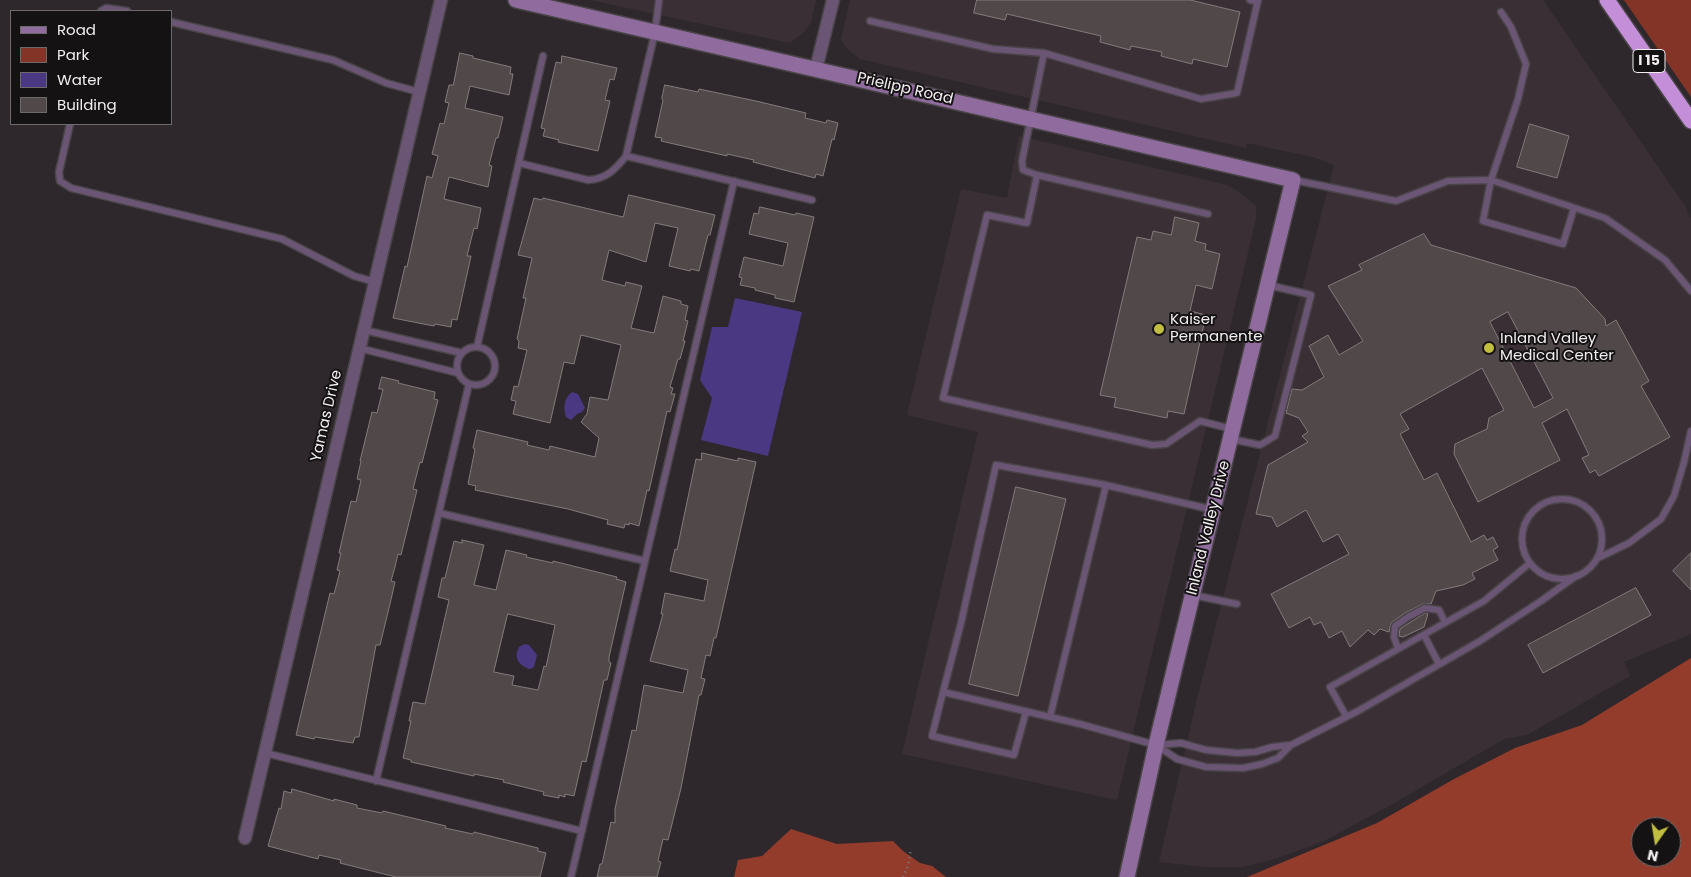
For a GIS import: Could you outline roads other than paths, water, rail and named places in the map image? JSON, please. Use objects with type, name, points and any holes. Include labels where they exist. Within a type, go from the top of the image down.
[{"type":"highway","name":"I 15","points":[[1607,0],[1691,121]]},
{"type":"street","name":"Yamas Drive","points":[[245,838],[441,0]]},
{"type":"street","name":"Prielipp Road","points":[[516,0],[1293,180]]},
{"type":"street","points":[[816,68],[833,0]]},
{"type":"street","name":"Inland Valley Drive","points":[[1127,877],[1156,745],[1293,180]]},
{"type":"lane","points":[[519,163],[588,180],[598,179],[612,173],[626,156],[656,32],[659,0]]},
{"type":"lane","points":[[870,21],[992,50],[1044,53],[1201,98],[1237,93],[1258,1],[1250,0]]},
{"type":"lane","points":[[103,10],[106,8],[120,10]]},
{"type":"lane","points":[[1501,12],[1511,28],[1526,64],[1518,99],[1491,180],[1483,221],[1562,244],[1574,208]]},
{"type":"lane","points":[[172,22],[333,60],[386,83],[419,92]]},
{"type":"lane","points":[[1044,53],[1029,118],[1022,161],[1023,170],[1208,214]]},
{"type":"lane","points":[[477,347],[544,56]]},
{"type":"lane","points":[[70,125],[59,172],[60,181],[71,188],[282,239],[354,276],[375,282]]},
{"type":"lane","points":[[626,156],[812,200]]},
{"type":"lane","points":[[1038,175],[1027,223],[987,215],[943,398],[1152,446],[1166,444],[1200,421],[1260,445],[1275,436],[1311,295],[1268,285]]},
{"type":"lane","points":[[1293,180],[1396,201],[1448,181],[1491,180],[1605,218],[1665,260],[1691,291]]},
{"type":"lane","points":[[571,877],[734,181]]},
{"type":"lane","points":[[364,330],[462,352]]},
{"type":"lane","points":[[477,347],[488,351],[495,362],[495,369],[490,380],[478,386],[469,384],[461,379],[458,373],[457,361],[462,352],[477,347]]},
{"type":"lane","points":[[359,348],[458,373]]},
{"type":"lane","points":[[376,780],[469,384]]},
{"type":"lane","points":[[943,692],[1050,717],[1156,745],[1177,759],[1206,767],[1243,768],[1262,764],[1278,758],[1291,745],[1439,664],[1515,619],[1584,572],[1598,558],[1629,543],[1661,519],[1674,496],[1691,431]]},
{"type":"lane","points":[[1026,712],[1014,755],[932,736],[961,623],[996,465],[1106,486],[1214,510]]},
{"type":"lane","points":[[1050,717],[1106,486]]},
{"type":"lane","points":[[1576,576],[1551,577],[1539,571],[1530,563],[1524,551],[1522,538],[1525,525],[1531,514],[1541,505],[1553,500],[1566,499],[1579,502],[1590,510],[1598,520],[1602,532],[1602,545],[1598,558]]},
{"type":"lane","points":[[439,513],[645,561]]},
{"type":"lane","points":[[1346,716],[1330,687],[1484,601],[1530,563]]},
{"type":"lane","points":[[1193,595],[1237,604]]},
{"type":"lane","points":[[1398,649],[1394,636],[1395,626],[1408,617],[1425,608],[1439,610],[1446,622]]},
{"type":"lane","points":[[1424,635],[1439,664]]},
{"type":"lane","points":[[1156,745],[1181,743],[1206,750],[1237,753],[1255,752],[1272,747],[1291,745]]},
{"type":"lane","points":[[265,753],[582,831]]},
{"type":"water","points":[[735,298],[802,312],[768,456],[701,440],[712,398],[700,380],[712,327],[728,327]]},
{"type":"water","points":[[572,392],[578,394],[585,408],[571,420],[566,417],[564,406],[567,397]]},
{"type":"water","points":[[525,644],[529,645],[537,655],[534,667],[530,669],[520,664],[517,658],[519,647]]},
{"type":"place","name":"Kaiser Permanente","points":[[1159,329]]},
{"type":"place","name":"Inland Valley Medical Center","points":[[1489,348]]}]
